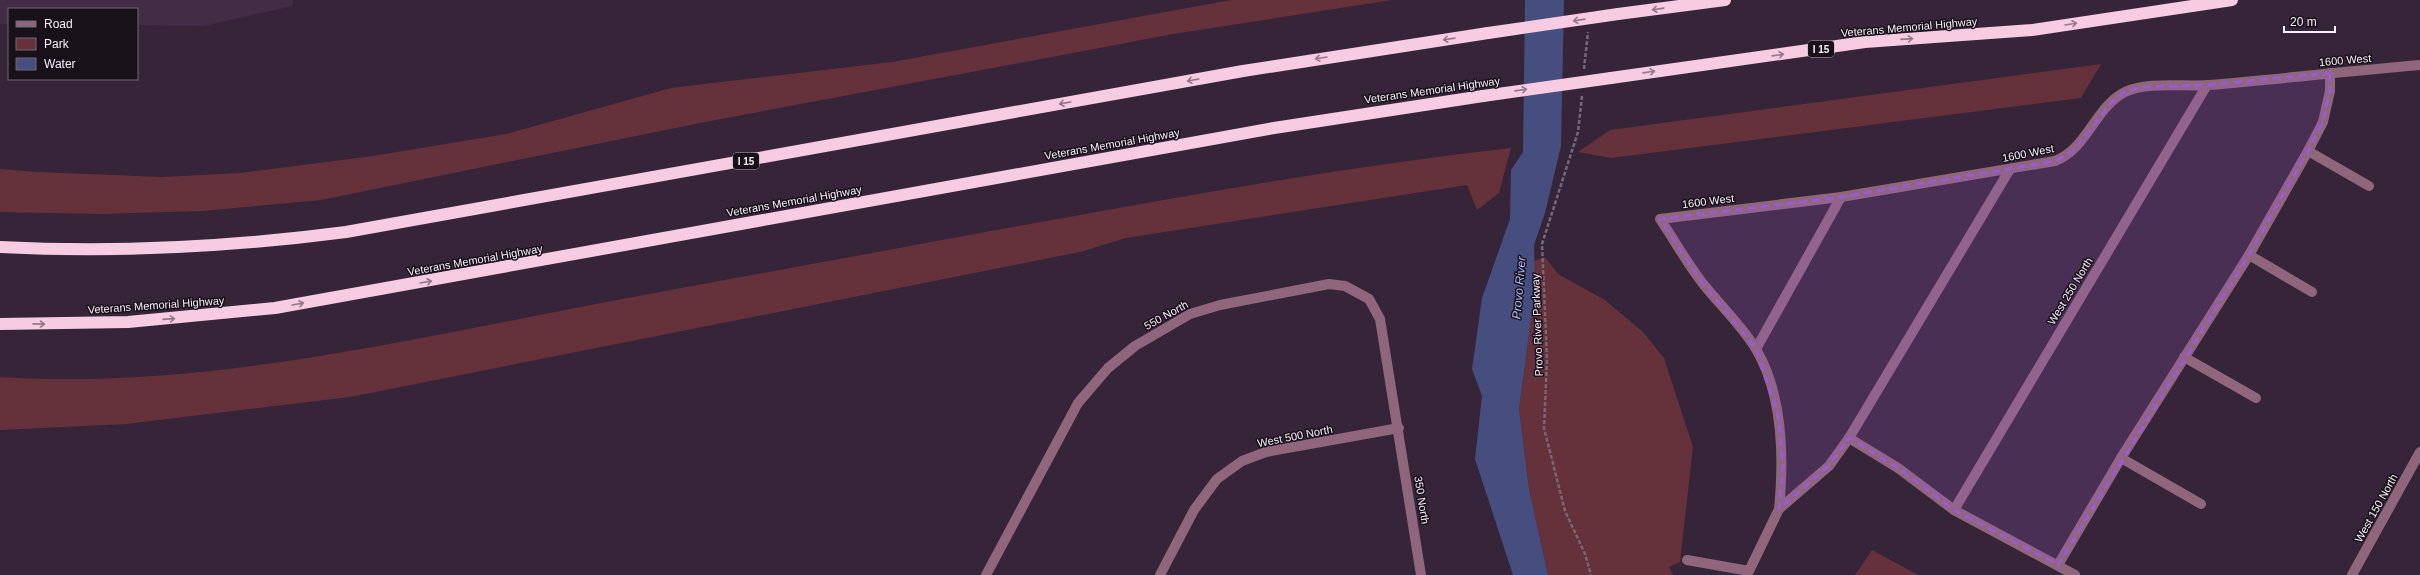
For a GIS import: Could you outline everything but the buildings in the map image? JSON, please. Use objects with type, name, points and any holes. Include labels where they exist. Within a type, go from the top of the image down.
[{"type":"highway","name":"I 15","points":[[0,247],[80,250],[147,249],[238,244],[346,232],[1243,71],[1618,14],[1725,0]]},
{"type":"highway","name":"Veterans Memorial Highway","points":[[0,324],[136,322],[275,308],[1274,128],[1482,96],[1865,42],[2032,30],[2232,0]]},
{"type":"street","name":"1600 West","points":[[1756,349],[1703,284],[1660,220],[1841,197],[2010,170],[2055,161],[2066,157],[2074,150],[2112,102],[2125,92],[2142,87],[2208,85],[2420,65]]},
{"type":"street","points":[[2058,565],[2121,458],[2249,255],[2308,151],[2323,122],[2330,91],[2330,73]]},
{"type":"street","name":"West 250 North","points":[[1954,510],[2208,85]]},
{"type":"street","points":[[2308,151],[2370,186]]},
{"type":"street","points":[[1779,509],[1829,466],[1849,438],[2010,170]]},
{"type":"street","points":[[1686,560],[1749,571],[1779,509],[1783,466],[1778,415],[1768,378],[1756,349],[1841,197]]},
{"type":"street","points":[[2249,255],[2312,292]]},
{"type":"street","name":"550 North","points":[[986,575],[1078,403],[1108,368],[1135,346],[1190,314],[1220,305],[1329,284],[1345,286],[1369,299],[1380,319],[1399,428]]},
{"type":"street","points":[[2184,357],[2256,398]]},
{"type":"street","name":"West 500 North","points":[[1160,575],[1194,510],[1217,479],[1242,461],[1266,452],[1399,428]]},
{"type":"street","name":"350 North","points":[[1399,428],[1421,575]]},
{"type":"street","points":[[1849,438],[1898,468],[1954,510],[2075,575]]},
{"type":"street","name":"West 150 North","points":[[2352,575],[2420,452]]},
{"type":"street","points":[[2121,458],[2201,504]]},
{"type":"path","points":[[1584,70],[1588,31]]},
{"type":"path","name":"Provo River Parkway","points":[[1582,93],[1578,132],[1542,244],[1548,360],[1544,428],[1565,511],[1585,554],[1591,575]]},
{"type":"highlighted area","points":[[2330,73],[2330,91],[2323,122],[2308,151],[2249,255],[2058,565],[1954,510],[1898,468],[1849,438],[1829,466],[1779,509],[1783,465],[1778,415],[1756,349],[1703,284],[1660,219],[1841,197],[2055,161],[2074,150],[2112,102],[2125,92],[2142,87],[2207,85]]},
{"type":"shaded area","points":[[0,0],[294,0],[292,6],[204,26],[138,25],[138,8],[8,8],[8,24],[0,24]]},
{"type":"green space","points":[[1231,0],[1392,0],[1173,34],[705,122],[321,200],[203,211],[100,214],[0,212],[0,169],[162,177],[240,173],[373,156],[506,134],[671,88],[892,62]]},
{"type":"green space","points":[[2101,64],[2081,98],[1611,158],[1578,152],[1610,130]]},
{"type":"green space","points":[[1511,148],[1499,193],[1477,210],[1467,185],[1126,238],[1080,252],[350,397],[126,424],[0,430],[0,377],[75,379],[151,376],[227,369],[302,359],[1178,197],[1377,165]]},
{"type":"green space","points":[[1545,257],[1558,274],[1605,300],[1643,332],[1664,358],[1693,447],[1680,562],[1669,567],[1673,575],[1548,575],[1529,489],[1519,409],[1535,290],[1534,261]]},
{"type":"green space","points":[[1872,550],[1918,575],[1855,575]]},
{"type":"water","name":"Provo River","points":[[1525,0],[1564,0],[1561,146],[1545,213],[1534,245],[1535,290],[1519,409],[1529,489],[1548,575],[1513,575],[1475,459],[1482,396],[1472,369],[1482,298],[1510,219],[1511,170],[1523,152]]}]
